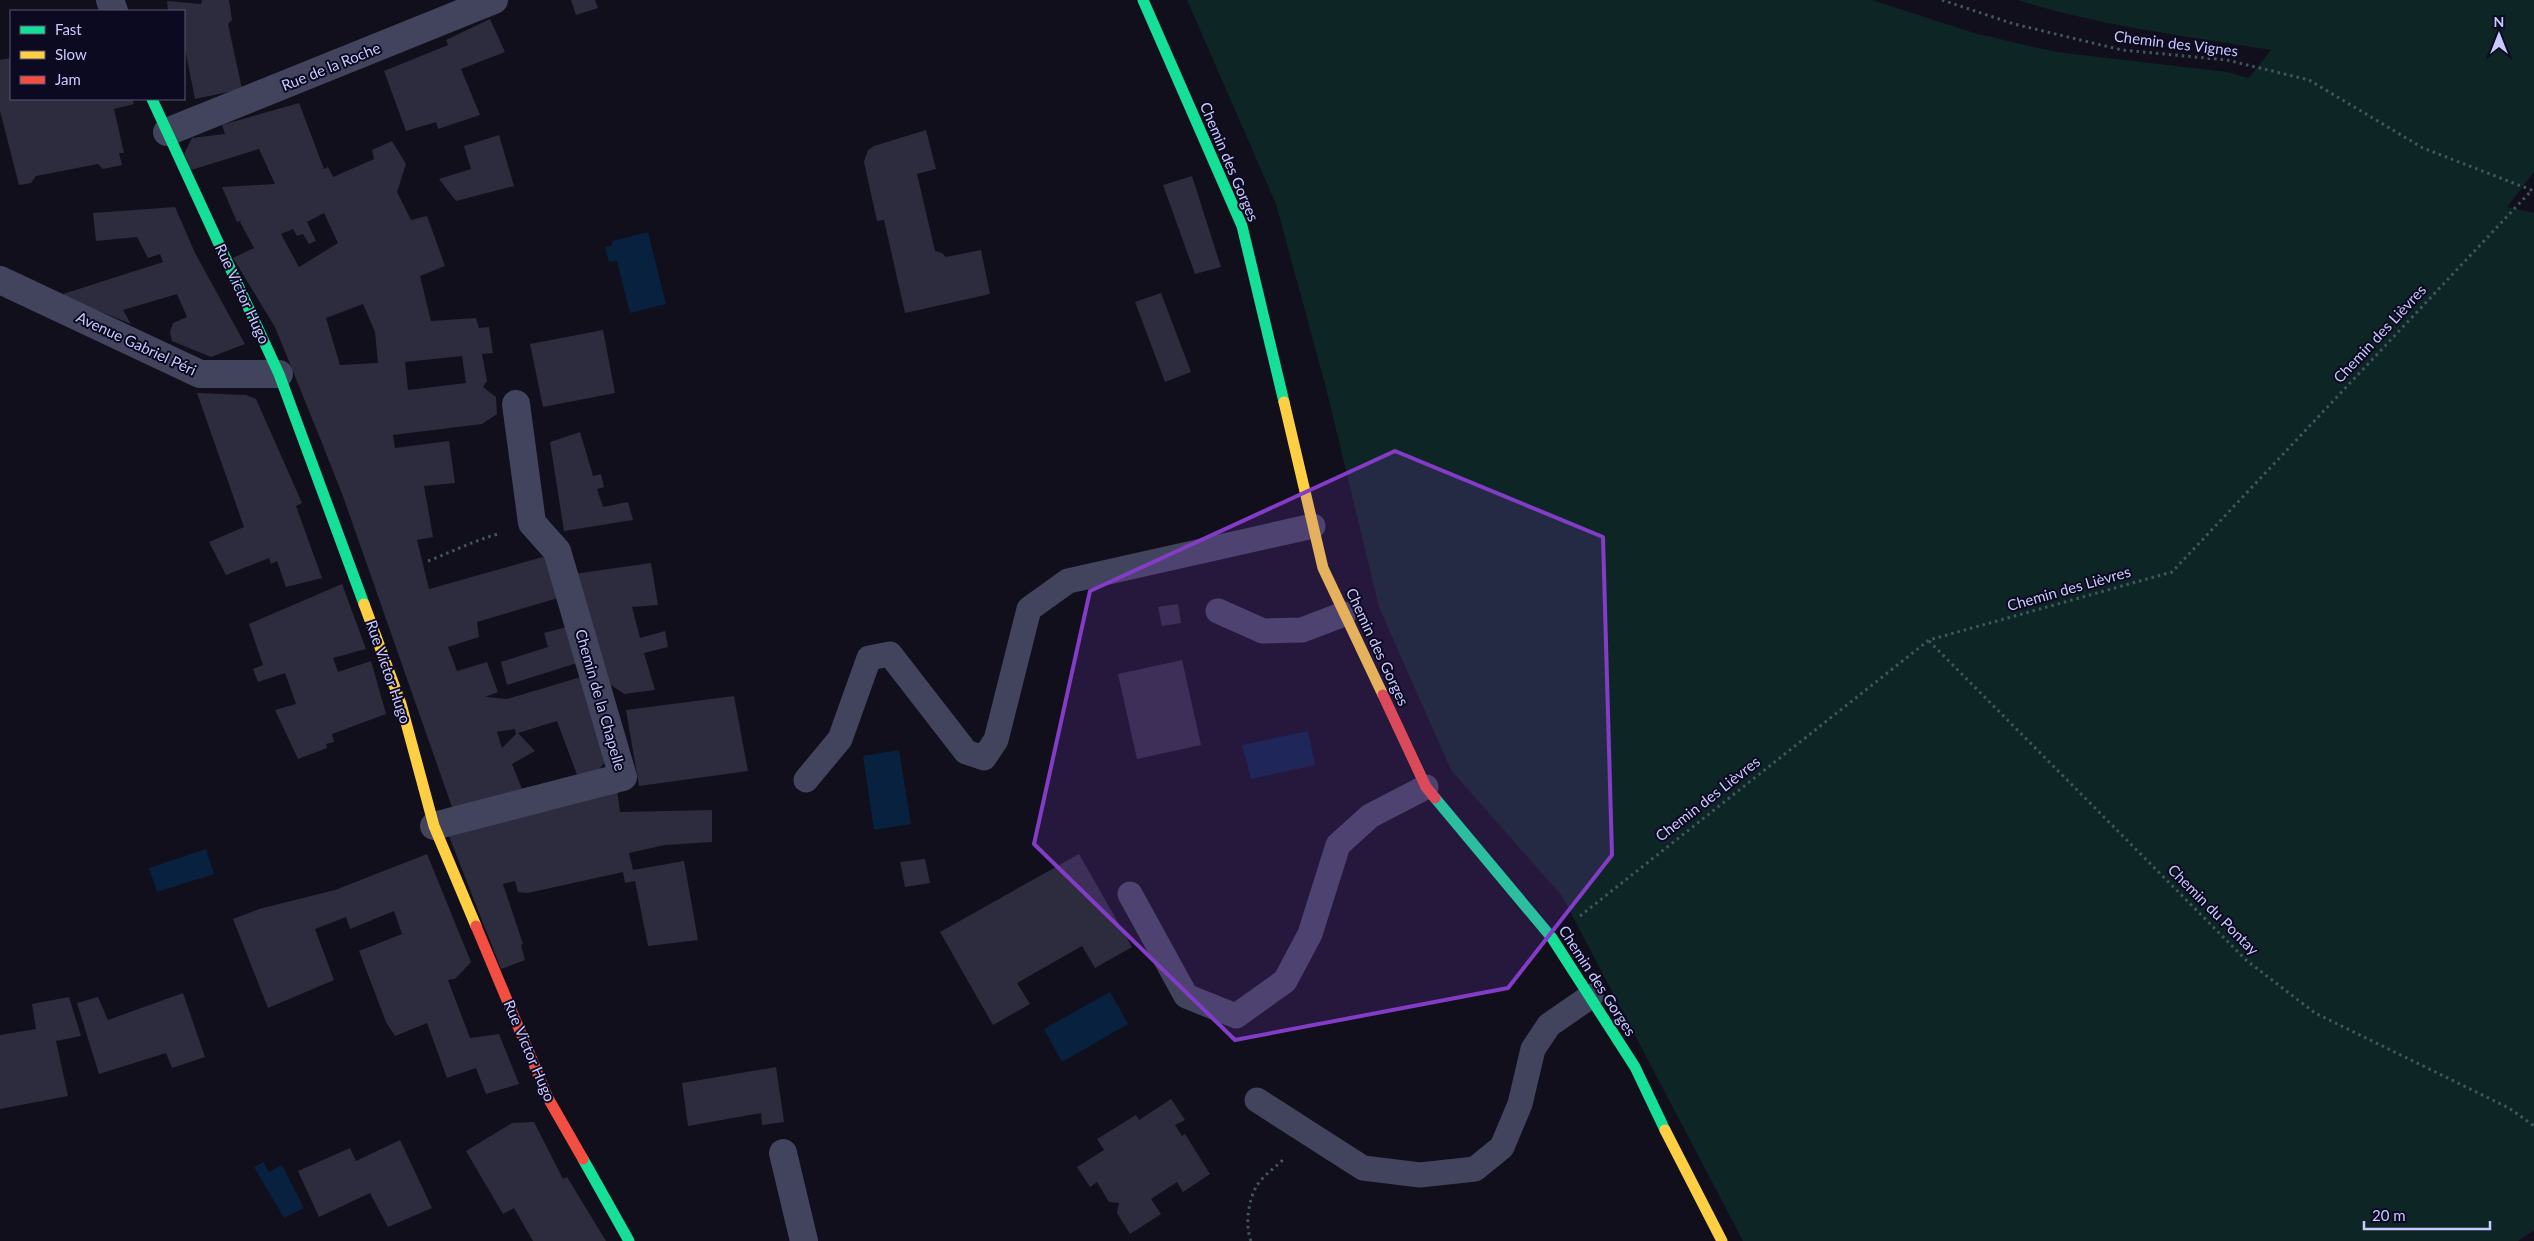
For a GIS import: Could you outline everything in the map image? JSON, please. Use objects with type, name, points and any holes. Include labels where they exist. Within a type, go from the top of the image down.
[{"type":"street","name":"Rue de la Roche","points":[[167,132],[494,0]]},
{"type":"street","name":"Chemin des Gorges","points":[[1143,0],[1242,226],[1323,568],[1344,614],[1426,787],[1552,938],[1591,996],[1635,1067],[1678,1158],[1722,1241]]},
{"type":"street","name":"Rue Victor Hugo","points":[[152,100],[279,374],[401,704],[434,826],[548,1098],[629,1241]]},
{"type":"street","name":"Avenue Gabriel Péri","points":[[0,280],[200,374],[279,374]]},
{"type":"street","points":[[516,404],[532,523]]},
{"type":"street","name":"Chemin de la Chapelle","points":[[434,826],[623,778],[557,551],[532,523]]},
{"type":"street","points":[[783,1152],[804,1241]]},
{"type":"lane","points":[[806,780],[840,739],[870,658],[890,654],[966,752],[984,758],[996,740],[1030,610],[1068,581],[1313,526]]},
{"type":"lane","points":[[1218,611],[1263,631],[1302,630],[1344,614]]},
{"type":"lane","points":[[1130,894],[1186,996],[1236,1016],[1285,981],[1310,934],[1338,845],[1370,816],[1426,787]]},
{"type":"lane","points":[[1258,1100],[1363,1168],[1420,1175],[1475,1169],[1502,1147],[1520,1104],[1533,1049],[1548,1025],[1591,996]]},
{"type":"path","name":"Chemin des Vignes","points":[[1942,0],[2014,24],[2122,50],[2227,60],[2309,80],[2423,148],[2533,190]]},
{"type":"path","name":"Chemin des Lièvres","points":[[1552,938],[1929,640],[2172,572],[2533,190]]},
{"type":"path","points":[[428,560],[453,552],[474,541],[532,523]]},
{"type":"path","name":"Chemin du Pontay","points":[[1929,640],[2246,960],[2315,1013],[2510,1108],[2534,1126]]},
{"type":"path","points":[[1251,1241],[1247,1230],[1248,1215],[1256,1186],[1309,1133]]},
{"type":"highlighted area","points":[[1395,451],[1603,537],[1612,855],[1508,988],[1235,1040],[1034,844],[1090,591]]},
{"type":"green space","points":[[1187,0],[1872,0],[1974,33],[2056,52],[2227,72],[2249,78],[2271,50],[2111,24],[2017,0],[2534,0],[2534,172],[2507,207],[2534,213],[2534,1230],[2518,1241],[1743,1241],[1562,896],[1451,770],[1379,607],[1326,388],[1276,204]]},
{"type":"water","points":[[648,232],[666,304],[630,313],[617,261],[609,262],[605,247],[612,246],[612,241]]},
{"type":"water","points":[[1308,731],[1315,765],[1251,779],[1242,745]]},
{"type":"water","points":[[899,750],[911,824],[874,830],[863,756]]},
{"type":"water","points":[[206,849],[214,874],[157,892],[149,868]]},
{"type":"water","points":[[1110,992],[1128,1024],[1062,1062],[1044,1029]]},
{"type":"water","points":[[263,1162],[269,1172],[282,1165],[304,1208],[284,1218],[254,1167]]},
{"type":"building","points":[[202,0],[229,0],[232,20],[228,24],[242,89],[195,99],[185,49],[185,10],[168,10],[167,1],[201,4]]},
{"type":"building","points":[[571,0],[595,0],[598,8],[576,15]]},
{"type":"building","points":[[490,19],[505,52],[461,69],[480,115],[438,129],[436,122],[406,131],[384,71],[448,45],[446,40]]},
{"type":"building","points":[[10,58],[10,100],[132,100],[134,104],[114,109],[124,153],[119,153],[122,165],[103,169],[98,164],[36,176],[31,183],[19,185],[0,111],[0,60]]},
{"type":"building","points":[[299,103],[324,169],[328,167],[333,177],[374,159],[372,150],[392,141],[406,164],[397,192],[411,220],[427,216],[445,266],[420,276],[431,321],[476,318],[479,328],[489,327],[493,353],[482,354],[487,381],[483,387],[496,397],[497,414],[482,424],[393,435],[395,448],[449,441],[455,483],[424,486],[433,537],[417,540],[429,589],[546,556],[558,598],[477,622],[479,637],[448,647],[457,671],[487,662],[498,692],[485,697],[507,699],[581,677],[606,761],[593,776],[579,780],[557,721],[518,733],[535,751],[512,764],[524,794],[453,810],[344,499],[322,443],[275,327],[233,258],[254,248],[240,222],[242,220],[237,222],[222,187],[275,184],[259,149],[191,170],[184,154],[192,138],[225,134],[222,125]],"holes":[[[324,213],[338,243],[299,267],[281,234],[293,229],[297,236],[303,234],[309,244],[316,241],[307,222]],[[363,304],[375,332],[378,363],[340,365],[326,318]],[[462,356],[466,383],[408,390],[405,362]],[[515,729],[516,734],[502,748],[497,732]]]},
{"type":"building","points":[[926,130],[936,169],[917,174],[935,251],[942,253],[946,257],[981,250],[990,294],[905,313],[884,220],[877,221],[864,162],[868,150],[874,146]]},
{"type":"building","points":[[499,135],[514,186],[456,201],[439,179],[471,169],[464,146]]},
{"type":"building","points":[[1192,176],[1221,267],[1195,274],[1163,185]]},
{"type":"building","points":[[175,207],[195,253],[245,344],[211,357],[172,341],[170,332],[173,323],[187,317],[177,294],[123,310],[131,324],[60,295],[163,262],[160,254],[148,258],[137,237],[96,241],[93,213]]},
{"type":"building","points":[[1161,293],[1191,372],[1165,382],[1135,302]]},
{"type":"building","points":[[603,330],[615,393],[543,407],[530,344]]},
{"type":"building","points":[[197,393],[246,395],[256,399],[302,503],[296,506],[322,578],[286,587],[277,561],[271,564],[269,558],[226,575],[209,542],[244,527]]},
{"type":"building","points":[[580,432],[593,476],[601,474],[604,487],[597,489],[603,507],[628,502],[633,520],[564,531],[550,442]]},
{"type":"building","points":[[651,563],[658,605],[632,607],[640,638],[665,631],[668,647],[644,653],[655,690],[624,694],[607,682],[574,574]]},
{"type":"building","points":[[342,584],[366,649],[333,658],[338,672],[371,661],[386,714],[332,734],[334,742],[326,744],[327,748],[298,759],[275,710],[296,704],[285,673],[258,682],[253,669],[263,665],[249,624]]},
{"type":"building","points":[[1178,604],[1181,623],[1162,626],[1158,607]]},
{"type":"building","points":[[567,627],[577,663],[507,685],[501,662],[548,647],[544,633]]},
{"type":"building","points":[[1182,660],[1201,745],[1137,759],[1118,674]]},
{"type":"building","points":[[734,696],[748,771],[639,786],[626,710]]},
{"type":"building","points":[[617,789],[620,812],[712,810],[712,842],[665,845],[629,853],[633,870],[684,861],[698,940],[648,946],[635,881],[625,883],[623,872],[528,893],[518,892],[515,881],[503,884],[523,944],[521,945],[525,960],[501,969],[447,831]]},
{"type":"building","points":[[427,854],[471,962],[455,979],[448,980],[470,1038],[499,1034],[519,1084],[486,1094],[476,1068],[447,1078],[427,1023],[395,1036],[386,1022],[359,951],[402,934],[394,911],[350,929],[346,917],[315,929],[334,980],[268,1008],[233,919],[259,909],[335,890]]},
{"type":"building","points":[[1079,854],[1132,947],[1095,968],[1082,946],[1017,983],[1030,1004],[993,1025],[940,932]]},
{"type":"building","points":[[925,859],[930,883],[905,887],[900,862]]},
{"type":"building","points":[[183,993],[205,1057],[172,1068],[166,1053],[99,1074],[77,1003],[98,997],[108,1020]]},
{"type":"building","points":[[69,997],[81,1036],[56,1041],[68,1096],[0,1109],[0,1035],[36,1029],[32,1004]]},
{"type":"building","points":[[776,1067],[784,1122],[762,1125],[761,1113],[688,1126],[682,1083]]},
{"type":"building","points":[[1171,1099],[1185,1120],[1175,1125],[1182,1136],[1185,1134],[1210,1174],[1183,1192],[1177,1182],[1151,1199],[1161,1214],[1130,1234],[1117,1213],[1119,1203],[1109,1202],[1097,1182],[1090,1187],[1077,1167],[1104,1150],[1097,1139],[1136,1115],[1139,1120]]},
{"type":"building","points":[[534,1122],[563,1179],[567,1177],[606,1241],[533,1241],[514,1208],[503,1214],[466,1151],[512,1123]]},
{"type":"building","points":[[400,1140],[432,1208],[388,1227],[370,1193],[319,1217],[298,1171],[350,1148],[356,1161]]},
{"type":"traffic: fast","points":[[1143,0],[1242,226],[1284,402]]},
{"type":"traffic: fast","points":[[152,100],[279,374],[364,604]]},
{"type":"traffic: fast","points":[[1435,798],[1552,938],[1635,1067],[1665,1130]]},
{"type":"traffic: fast","points":[[583,1159],[629,1241]]},
{"type":"traffic: slow","points":[[1284,402],[1323,568],[1383,695]]},
{"type":"traffic: slow","points":[[364,604],[401,704],[434,826],[476,926]]},
{"type":"traffic: slow","points":[[1665,1130],[1722,1241]]},
{"type":"traffic: jam","points":[[1383,695],[1426,787],[1435,798]]},
{"type":"traffic: jam","points":[[476,926],[548,1098],[583,1159]]}]
